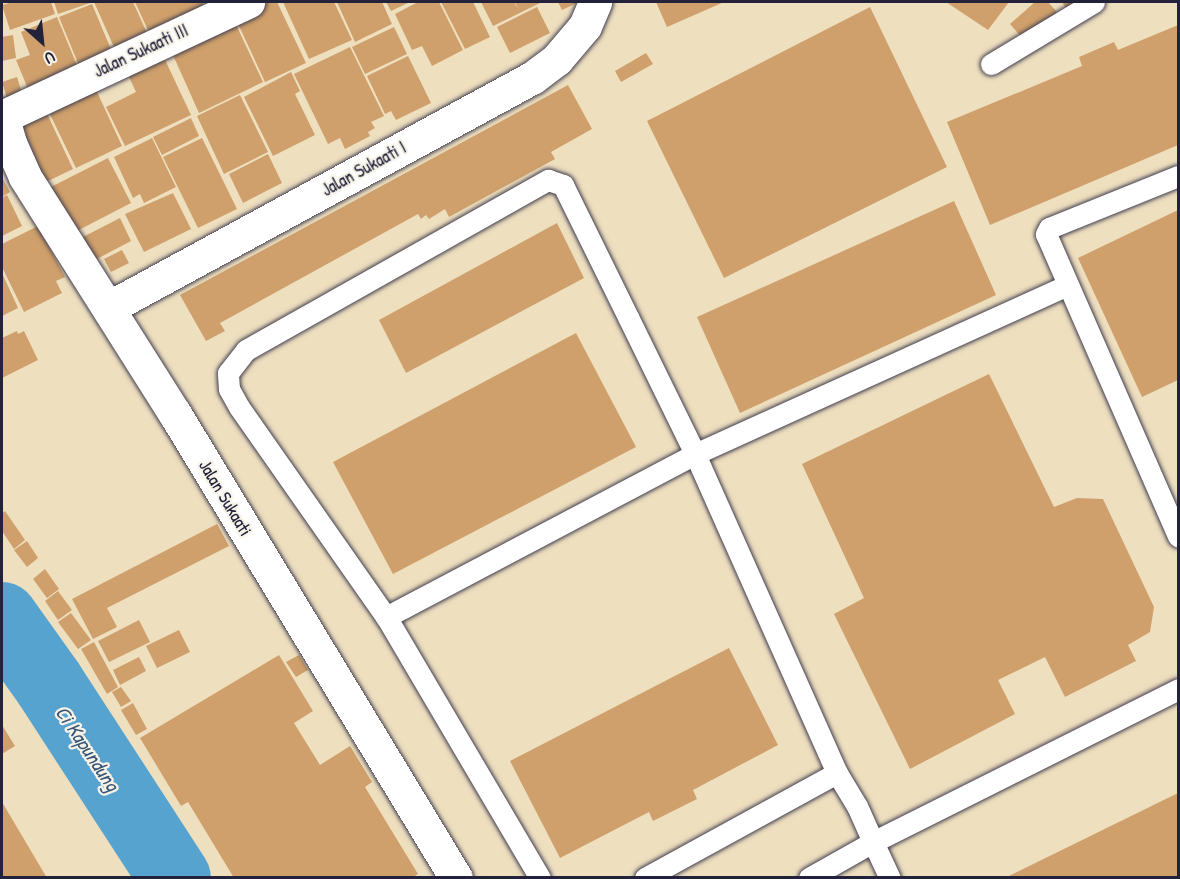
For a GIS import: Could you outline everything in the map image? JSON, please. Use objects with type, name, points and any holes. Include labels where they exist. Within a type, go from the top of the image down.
[{"type":"street","name":"Jalan Sukaati III","points":[[2,116],[248,2]]},
{"type":"street","name":"Jalan Sukaati I","points":[[108,308],[532,78],[557,59],[585,26],[595,2]]},
{"type":"street","name":"Jalan Sukaati","points":[[2,116],[10,143],[26,177],[175,414],[456,878]]},
{"type":"lane","points":[[990,64],[1094,2]]},
{"type":"lane","points":[[1179,176],[1049,228],[1047,239],[1179,536]]},
{"type":"lane","points":[[540,878],[386,617],[240,407],[229,389],[228,373],[246,350],[540,182],[554,180],[563,185],[695,454],[837,773],[857,806],[890,878]]},
{"type":"lane","points":[[386,617],[695,454],[1067,285]]},
{"type":"lane","points":[[809,878],[873,842],[1179,690]]},
{"type":"lane","points":[[645,878],[837,773]]},
{"type":"building","points":[[13,2],[51,2],[55,14],[10,30],[2,5]]},
{"type":"building","points":[[54,2],[93,2],[58,14]]},
{"type":"building","points":[[94,2],[133,2],[147,33],[114,47]]},
{"type":"building","points":[[135,2],[202,2],[209,15],[153,41]]},
{"type":"building","points":[[257,2],[277,2],[306,63],[265,82],[233,13]]},
{"type":"building","points":[[283,2],[334,2],[352,40],[309,59]]},
{"type":"building","points":[[337,2],[382,2],[392,24],[355,42]]},
{"type":"building","points":[[386,2],[410,2],[391,11]]},
{"type":"building","points":[[418,2],[439,2],[463,50],[432,66],[422,46],[412,50],[395,14]]},
{"type":"building","points":[[441,2],[473,2],[490,37],[465,49]]},
{"type":"building","points":[[481,2],[514,2],[519,10],[515,2],[542,2],[493,26]]},
{"type":"building","points":[[558,2],[579,2],[562,10]]},
{"type":"building","points":[[656,2],[724,2],[667,27]]},
{"type":"building","points":[[946,2],[1009,2],[988,30]]},
{"type":"building","points":[[1035,2],[1048,2],[1057,12],[1023,39],[1010,24]]},
{"type":"building","points":[[1062,2],[1076,2],[1066,8]]},
{"type":"building","points":[[92,4],[115,59],[82,73],[59,17]]},
{"type":"building","points":[[537,7],[550,33],[510,53],[497,27]]},
{"type":"building","points":[[870,7],[947,167],[724,278],[647,121]]},
{"type":"building","points":[[231,14],[263,82],[199,113],[168,44]]},
{"type":"building","points":[[57,17],[81,75],[31,96],[16,60],[30,55],[21,32]]},
{"type":"building","points":[[1178,25],[1178,145],[990,225],[947,122],[1082,66],[1079,57],[1114,42],[1118,50]]},
{"type":"building","points":[[394,27],[407,54],[365,74],[352,47]]},
{"type":"building","points":[[13,35],[16,58],[2,61],[2,37]]},
{"type":"building","points":[[159,47],[191,115],[125,146],[106,107],[136,92],[123,64]]},
{"type":"building","points":[[350,47],[384,116],[371,122],[375,128],[368,132],[370,136],[345,149],[340,138],[328,144],[294,74]]},
{"type":"building","points":[[646,53],[653,64],[621,82],[615,71]]},
{"type":"building","points":[[408,56],[431,103],[396,120],[391,111],[385,114],[367,76]]},
{"type":"building","points":[[291,72],[300,91],[295,94],[315,135],[273,156],[244,97]]},
{"type":"building","points":[[17,77],[25,103],[10,108],[2,82]]},
{"type":"building","points":[[91,79],[122,146],[76,168],[44,102]]},
{"type":"building","points":[[568,85],[592,129],[551,152],[555,159],[449,217],[445,209],[429,219],[426,215],[421,219],[418,214],[220,323],[225,331],[206,341],[180,295]]},
{"type":"building","points":[[240,95],[268,152],[224,174],[197,116]]},
{"type":"building","points":[[42,103],[73,169],[44,183],[12,118]]},
{"type":"building","points":[[191,118],[199,136],[162,155],[153,137]]},
{"type":"building","points":[[152,138],[176,187],[144,203],[140,194],[133,198],[114,157]]},
{"type":"building","points":[[202,138],[237,209],[198,228],[163,157]]},
{"type":"building","points":[[268,154],[282,183],[243,203],[229,174]]},
{"type":"building","points":[[108,158],[131,203],[73,233],[51,187]]},
{"type":"building","points":[[2,177],[10,192],[2,197]]},
{"type":"building","points":[[173,193],[191,229],[144,252],[125,214]]},
{"type":"building","points":[[7,195],[22,226],[2,236],[2,198]]},
{"type":"building","points":[[954,201],[996,295],[740,413],[697,317]]},
{"type":"building","points":[[1178,210],[1178,380],[1142,397],[1078,258]]},
{"type":"building","points":[[120,218],[131,241],[93,261],[81,238]]},
{"type":"building","points":[[557,223],[584,278],[406,373],[379,320]]},
{"type":"building","points":[[38,226],[65,277],[56,281],[62,293],[24,312],[2,267],[2,244]]},
{"type":"building","points":[[122,250],[129,263],[111,272],[104,259]]},
{"type":"building","points":[[2,273],[18,308],[2,316]]},
{"type":"building","points":[[17,331],[18,334],[24,331],[38,360],[2,378],[2,338]]},
{"type":"building","points":[[576,333],[636,447],[393,574],[333,462]]},
{"type":"building","points":[[989,374],[1054,507],[1077,498],[1103,499],[1154,607],[1150,632],[1128,645],[1136,661],[1065,697],[1045,657],[998,680],[1015,714],[910,769],[834,614],[864,598],[802,464]]},
{"type":"building","points":[[5,511],[25,540],[14,549],[2,531],[2,513]]},
{"type":"building","points":[[217,524],[229,546],[107,608],[117,627],[93,639],[72,599]]},
{"type":"building","points":[[27,541],[38,558],[27,567],[14,550]]},
{"type":"building","points":[[45,569],[59,589],[47,598],[33,579]]},
{"type":"building","points":[[58,591],[72,610],[58,620],[45,601]]},
{"type":"building","points":[[71,613],[91,640],[78,649],[58,622]]},
{"type":"building","points":[[139,620],[150,642],[109,662],[98,641]]},
{"type":"building","points":[[179,630],[190,652],[157,668],[146,646]]},
{"type":"building","points":[[94,642],[118,687],[107,694],[81,649]]},
{"type":"building","points":[[729,648],[778,745],[693,790],[697,799],[653,821],[649,812],[560,858],[510,761]]},
{"type":"building","points":[[279,655],[313,711],[294,723],[320,765],[350,746],[372,782],[365,787],[418,874],[412,878],[234,878],[188,802],[181,806],[140,738]]},
{"type":"building","points":[[299,655],[308,670],[296,677],[286,662]]},
{"type":"building","points":[[139,657],[146,671],[120,685],[113,670]]},
{"type":"building","points":[[121,687],[131,701],[121,707],[112,692]]},
{"type":"building","points":[[133,703],[147,729],[136,735],[121,710]]},
{"type":"building","points":[[2,725],[15,746],[2,754]]},
{"type":"building","points":[[1178,793],[1178,878],[1005,878]]},
{"type":"building","points":[[2,802],[47,878],[2,878]]},
{"type":"waterway","name":"Ci Kapundung","points":[[2,618],[49,684],[175,878]]}]
